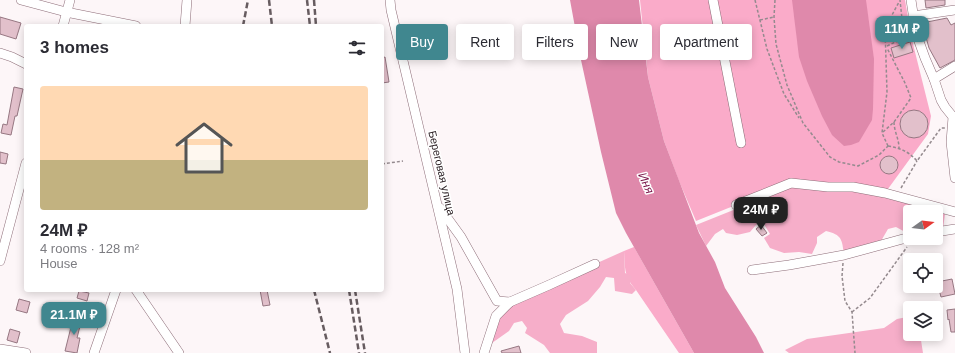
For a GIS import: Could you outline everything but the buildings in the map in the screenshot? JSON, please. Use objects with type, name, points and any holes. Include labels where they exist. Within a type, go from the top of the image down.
[{"type":"street","points":[[21,0],[66,12],[126,24]]},
{"type":"street","points":[[63,24],[70,0]]},
{"type":"street","points":[[185,24],[187,0]]},
{"type":"street","name":"Береговая улица","points":[[390,0],[458,289],[465,353]]},
{"type":"street","points":[[712,0],[741,143]]},
{"type":"street","points":[[912,0],[916,33],[925,58],[941,100],[945,107],[954,115],[951,142],[955,178]]},
{"type":"street","points":[[913,16],[955,10]]},
{"type":"street","points":[[0,53],[24,63]]},
{"type":"street","points":[[934,79],[955,66]]},
{"type":"street","points":[[0,261],[24,171]]},
{"type":"street","points":[[736,205],[791,183],[828,187],[853,187],[885,193],[955,212]]},
{"type":"street","points":[[437,203],[461,237],[497,300],[510,302]]},
{"type":"street","points":[[943,231],[955,229]]},
{"type":"street","points":[[752,270],[790,265],[903,242]]},
{"type":"street","points":[[484,353],[496,316],[510,302],[595,264]]},
{"type":"street","points":[[94,353],[115,292]]},
{"type":"street","points":[[137,292],[179,353]]},
{"type":"street","points":[[0,349],[26,353]]},
{"type":"path","points":[[755,0],[767,49],[784,94],[803,123],[830,157],[839,162],[858,166],[879,155],[888,146]]},
{"type":"path","points":[[775,0],[774,17],[776,44],[787,84],[803,123]]},
{"type":"path","points":[[886,46],[904,38],[899,1]]},
{"type":"path","points":[[888,146],[882,133],[887,92],[885,28],[899,1]]},
{"type":"path","points":[[760,20],[774,17]]},
{"type":"path","points":[[882,133],[894,122],[911,98],[886,46]]},
{"type":"path","points":[[894,122],[899,148]]},
{"type":"path","points":[[896,196],[917,161],[941,128],[952,128]]},
{"type":"path","points":[[888,146],[899,148],[917,161]]},
{"type":"path","points":[[384,164],[403,161]]},
{"type":"path","points":[[852,312],[870,298],[907,245]]},
{"type":"path","points":[[844,255],[842,276],[845,301],[852,312],[855,353]]},
{"type":"shaded area","points":[[640,0],[905,0],[912,40],[931,116],[928,134],[885,193],[791,183],[696,221],[664,141],[648,77],[646,60],[652,60],[652,24],[642,24]]},
{"type":"shaded area","points":[[791,187],[906,196],[926,205],[903,205],[903,231],[896,227],[888,229],[881,241],[844,255],[843,245],[840,238],[835,234],[826,231],[817,237],[817,243],[812,254],[799,252],[784,253],[770,248],[764,238],[770,234],[762,221],[750,232],[737,235],[726,233],[723,229],[715,234],[706,246],[696,225]]},
{"type":"shaded area","points":[[943,213],[945,214],[943,229]]},
{"type":"shaded area","points":[[634,247],[694,353],[679,353],[629,281],[625,268],[624,251]]},
{"type":"shaded area","points":[[624,251],[625,273],[632,276],[630,283],[636,290],[632,294],[615,291],[614,278],[606,277],[588,301],[566,315],[560,324],[564,333],[582,336],[597,342],[597,353],[550,353],[544,345],[525,333],[527,328],[522,321],[514,323],[509,331],[492,343],[496,316],[510,302]]},
{"type":"shaded area","points":[[903,318],[903,341],[921,341],[923,353],[789,353],[785,350],[807,339],[884,328],[897,319]]},
{"type":"water","name":"Иня","points":[[570,0],[639,0],[642,24],[596,24],[596,60],[646,60],[648,77],[664,141],[699,233],[715,262],[725,288],[756,337],[764,353],[694,353],[616,213],[581,60],[588,60],[588,24],[574,24]]},
{"type":"water","points":[[792,0],[866,0],[874,59],[873,109],[872,120],[859,142],[844,146],[832,135],[822,116],[807,81],[799,57]]},
{"type":"railway","points":[[243,24],[248,0]]},
{"type":"railway","points":[[269,0],[272,24]]},
{"type":"railway","points":[[307,0],[310,24]]},
{"type":"railway","points":[[314,0],[316,24]]},
{"type":"railway","points":[[315,292],[330,353]]},
{"type":"railway","points":[[349,292],[359,353]]},
{"type":"railway","points":[[355,292],[365,353]]}]
